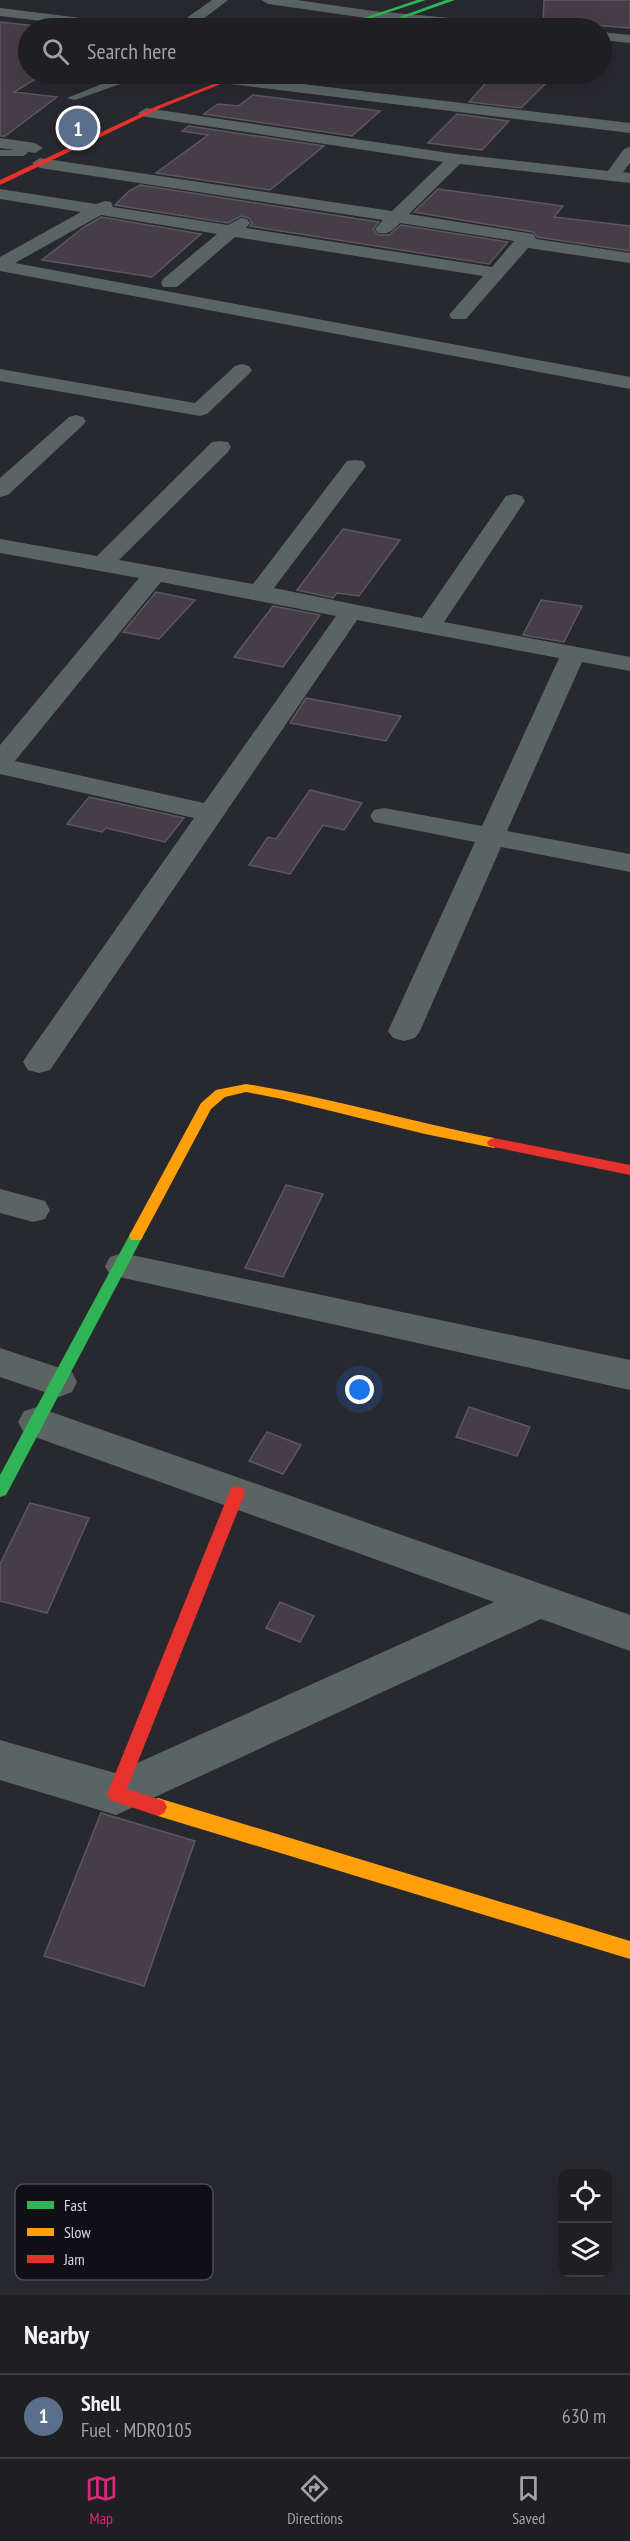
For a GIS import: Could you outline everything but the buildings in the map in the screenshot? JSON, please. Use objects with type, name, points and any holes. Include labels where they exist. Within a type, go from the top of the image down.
[{"type":"main road","points":[[380,18],[423,0]]},
{"type":"main road","points":[[400,18],[452,0]]},
{"type":"main road","points":[[142,107],[184,84]]},
{"type":"main road","points":[[0,164],[36,152],[142,107],[214,84]]},
{"type":"main road","points":[[0,183],[36,152]]},
{"type":"main road","points":[[0,1490],[206,1106],[221,1093],[246,1088],[282,1094],[425,1129],[630,1170]]},
{"type":"main road","points":[[237,1493],[116,1794],[630,1950]]},
{"type":"street","points":[[196,18],[221,0]]},
{"type":"street","points":[[268,0],[352,18]]},
{"type":"street","points":[[0,12],[49,18]]},
{"type":"street","points":[[612,37],[630,39]]},
{"type":"street","points":[[260,84],[630,128]]},
{"type":"street","points":[[142,107],[456,159],[630,178]]},
{"type":"street","points":[[0,143],[140,179],[527,238],[459,315]]},
{"type":"street","points":[[612,176],[630,152]]},
{"type":"street","points":[[363,252],[456,159]]},
{"type":"street","points":[[0,265],[99,211],[140,179]]},
{"type":"street","points":[[0,194],[496,273]]},
{"type":"street","points":[[170,283],[269,198]]},
{"type":"street","points":[[523,242],[630,258]]},
{"type":"street","points":[[0,265],[630,383]]},
{"type":"street","points":[[0,375],[200,410],[242,370]]},
{"type":"street","points":[[0,490],[76,421]]},
{"type":"street","points":[[102,564],[220,447]]},
{"type":"street","points":[[260,592],[355,466]]},
{"type":"street","points":[[429,626],[514,501]]},
{"type":"street","points":[[0,546],[260,592],[351,612],[630,664]]},
{"type":"street","points":[[155,574],[0,764],[211,813]]},
{"type":"street","points":[[39,1062],[351,612]]},
{"type":"street","points":[[404,1031],[573,654]]},
{"type":"street","points":[[384,816],[630,863]]},
{"type":"street","points":[[0,1201],[33,1210]]},
{"type":"street","points":[[122,1266],[630,1375]]},
{"type":"street","points":[[0,1362],[59,1382]]},
{"type":"street","points":[[36,1422],[630,1633]]},
{"type":"street","points":[[0,1760],[116,1794],[539,1601]]},
{"type":"lane","points":[[72,98],[110,84]]},
{"type":"lane","points":[[0,153],[36,152]]},
{"type":"traffic: fast","points":[[368,18],[423,0]]},
{"type":"traffic: fast","points":[[402,17],[452,0]]},
{"type":"traffic: fast","points":[[0,1490],[136,1236]]},
{"type":"traffic: slow","points":[[136,1236],[206,1106],[221,1093],[246,1088],[282,1094],[425,1129],[494,1143]]},
{"type":"traffic: slow","points":[[158,1807],[630,1950]]},
{"type":"traffic: jam","points":[[0,183],[159,107],[218,84]]},
{"type":"traffic: jam","points":[[494,1143],[630,1170]]},
{"type":"traffic: jam","points":[[158,1807],[116,1794],[237,1493]]},
{"type":"place","name":"Shell","points":[[78,128]]}]
